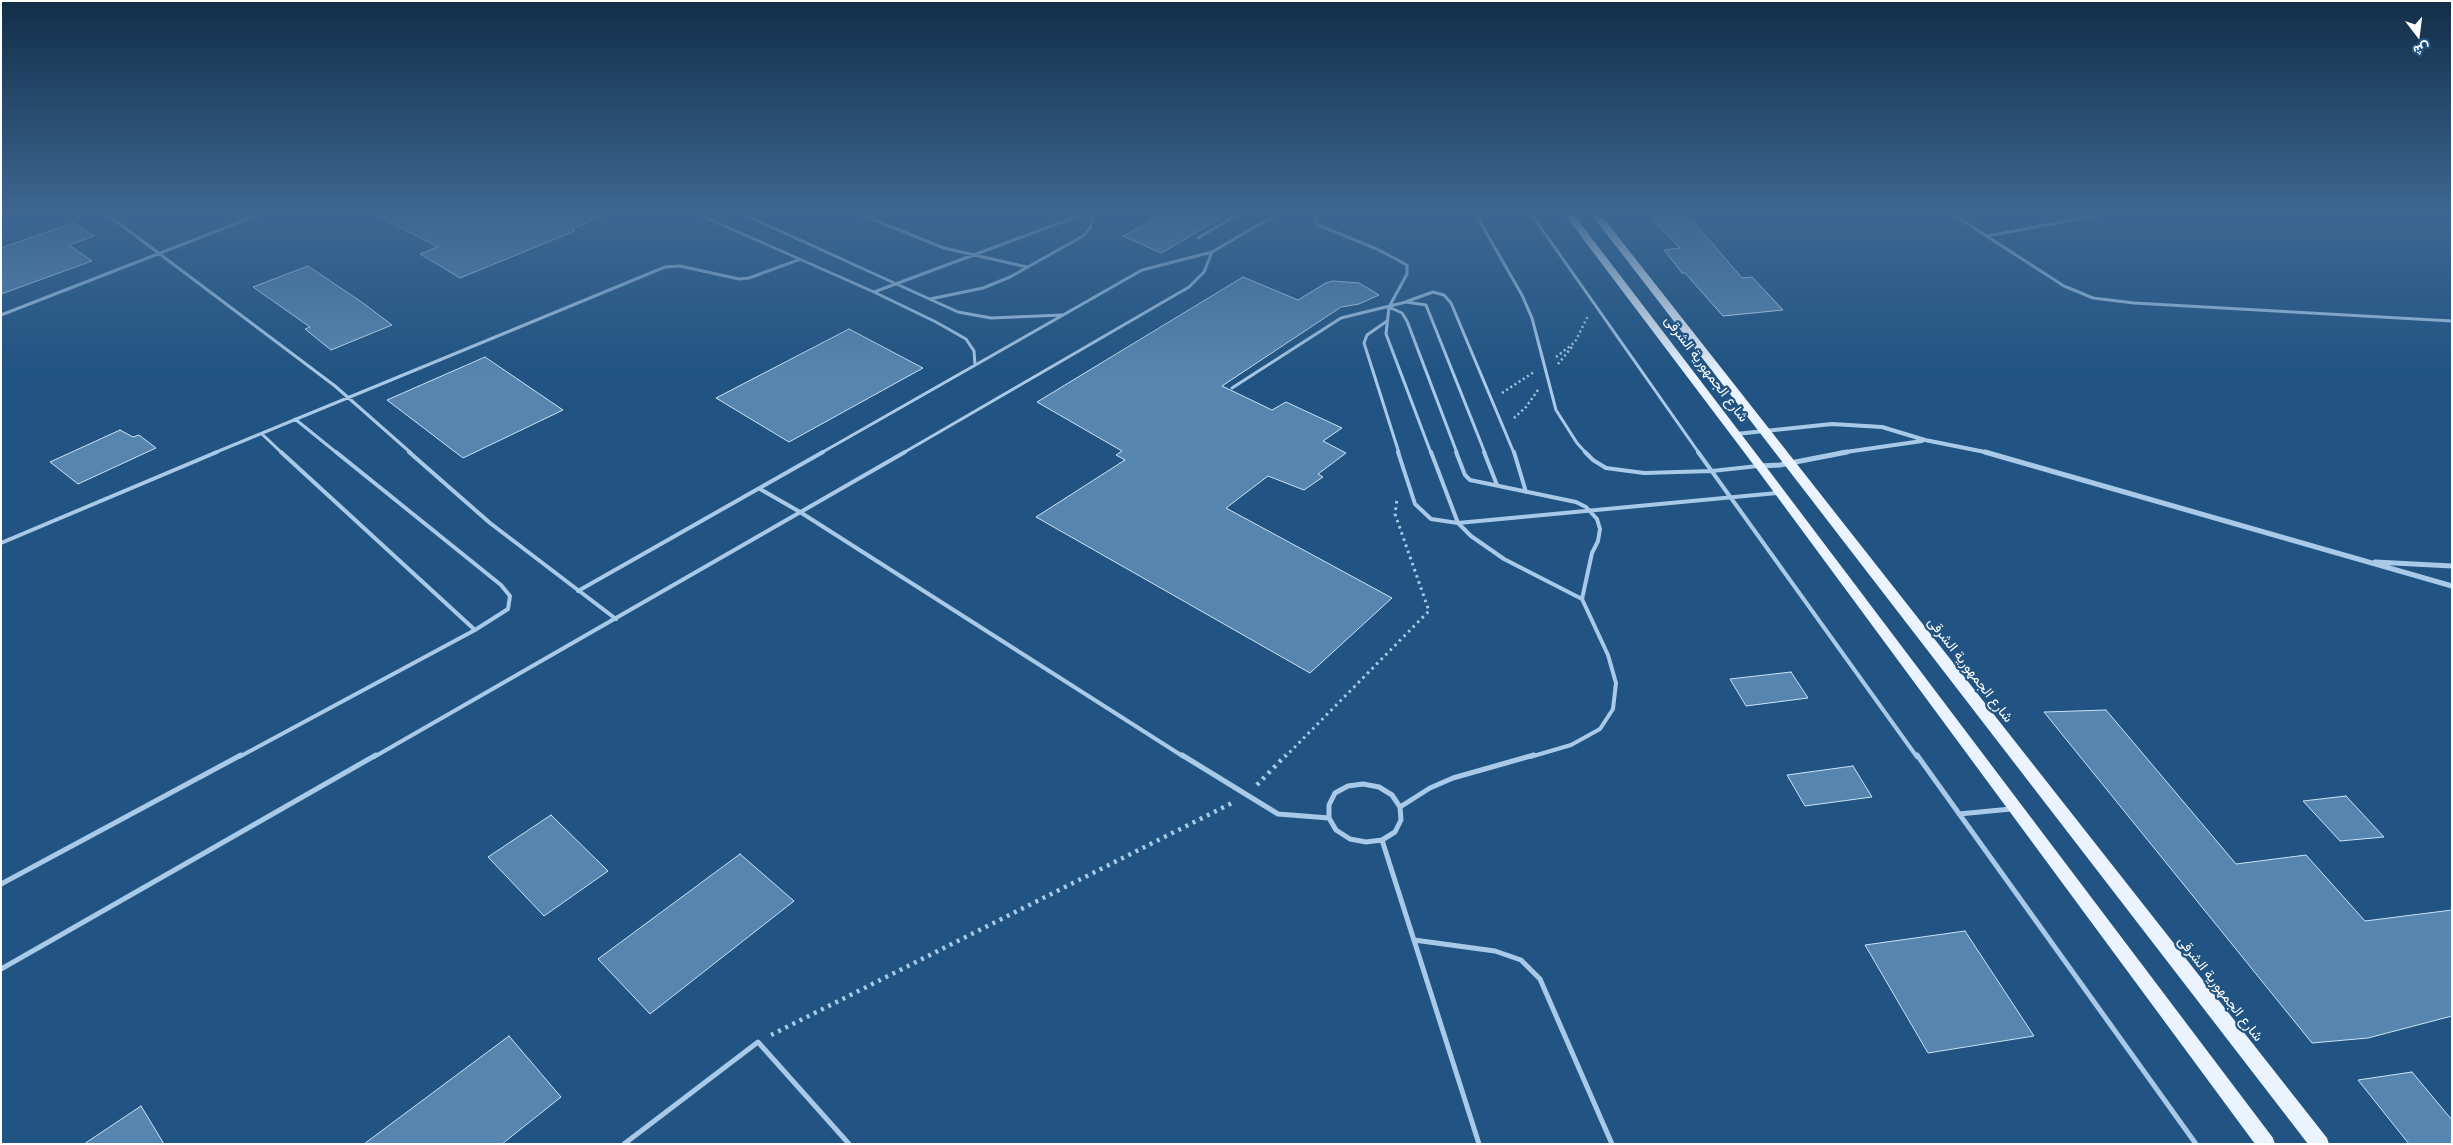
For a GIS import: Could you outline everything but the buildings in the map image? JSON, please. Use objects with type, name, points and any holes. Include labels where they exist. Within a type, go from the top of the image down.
[{"type":"main road","name":"شارع الجمهورية الشرقى","points":[[1610,268],[1760,466],[2266,1144]]},
{"type":"main road","name":"شارع الجمهورية الشرقى","points":[[1637,268],[2320,1144]]},
{"type":"street","points":[[1735,434],[1832,424],[1882,427],[1925,440],[1987,452],[2452,586]]},
{"type":"street","points":[[1760,466],[1925,440]]},
{"type":"street","points":[[2366,562],[2452,566]]},
{"type":"lane","points":[[1,315],[118,268]]},
{"type":"lane","points":[[178,268],[348,396],[490,523],[616,619]]},
{"type":"lane","points":[[1,543],[348,396],[661,268]]},
{"type":"lane","points":[[698,268],[739,279],[749,278],[775,268]]},
{"type":"lane","points":[[818,268],[874,292],[966,339],[974,351],[976,365]]},
{"type":"lane","points":[[863,268],[958,312],[974,316],[1064,315]]},
{"type":"lane","points":[[874,292],[940,268]]},
{"type":"lane","points":[[930,298],[983,288],[1024,268]]},
{"type":"lane","points":[[578,591],[1142,270],[1148,268]]},
{"type":"lane","points":[[1,969],[616,619],[1189,287],[1205,268]]},
{"type":"lane","points":[[1407,268],[1407,274],[1389,307],[1386,334],[1458,523],[1471,536],[1504,559],[1582,599]]},
{"type":"lane","points":[[1506,268],[1532,318],[1556,410],[1577,443],[1593,460],[1606,468],[1636,473],[1712,471],[1760,466]]},
{"type":"lane","points":[[1570,268],[1712,471],[2196,1144]]},
{"type":"lane","points":[[2037,268],[2064,286],[2082,294],[2107,301],[2452,321]]},
{"type":"lane","points":[[1232,388],[1341,318],[1389,307],[1434,292],[1444,295],[1451,303],[1515,455],[1526,492]]},
{"type":"lane","points":[[1406,302],[1420,304],[1429,308],[1497,485]]},
{"type":"lane","points":[[1389,307],[1405,316],[1465,475],[1470,480],[1576,502],[1592,512],[1600,529],[1598,541],[1592,553],[1582,599],[1608,656],[1616,683],[1613,709],[1600,729],[1570,745],[1452,778],[1430,788],[1400,807]]},
{"type":"lane","points":[[1387,321],[1367,335],[1364,343],[1413,499],[1415,504],[1431,519],[1458,523],[1780,493]]},
{"type":"lane","points":[[1,884],[475,630],[508,609],[510,596],[501,585],[295,419]]},
{"type":"lane","points":[[262,434],[381,546],[430,586],[475,630]]},
{"type":"lane","points":[[760,489],[800,512],[1246,796],[1278,814],[1329,818]]},
{"type":"lane","points":[[1363,784],[1379,787],[1392,795],[1400,807],[1401,820],[1395,832],[1382,840],[1366,842],[1350,839],[1336,830],[1329,818],[1328,805],[1335,794],[1348,786],[1363,784]]},
{"type":"lane","points":[[1959,814],[2015,808]]},
{"type":"lane","points":[[1382,840],[1480,1144]]},
{"type":"lane","points":[[1414,940],[1495,951],[1520,960],[1540,979],[1557,1014],[1612,1144]]},
{"type":"lane","points":[[624,1144],[758,1042],[849,1144]]},
{"type":"path","points":[[758,1042],[1246,796],[1430,611],[1395,514]]}]
